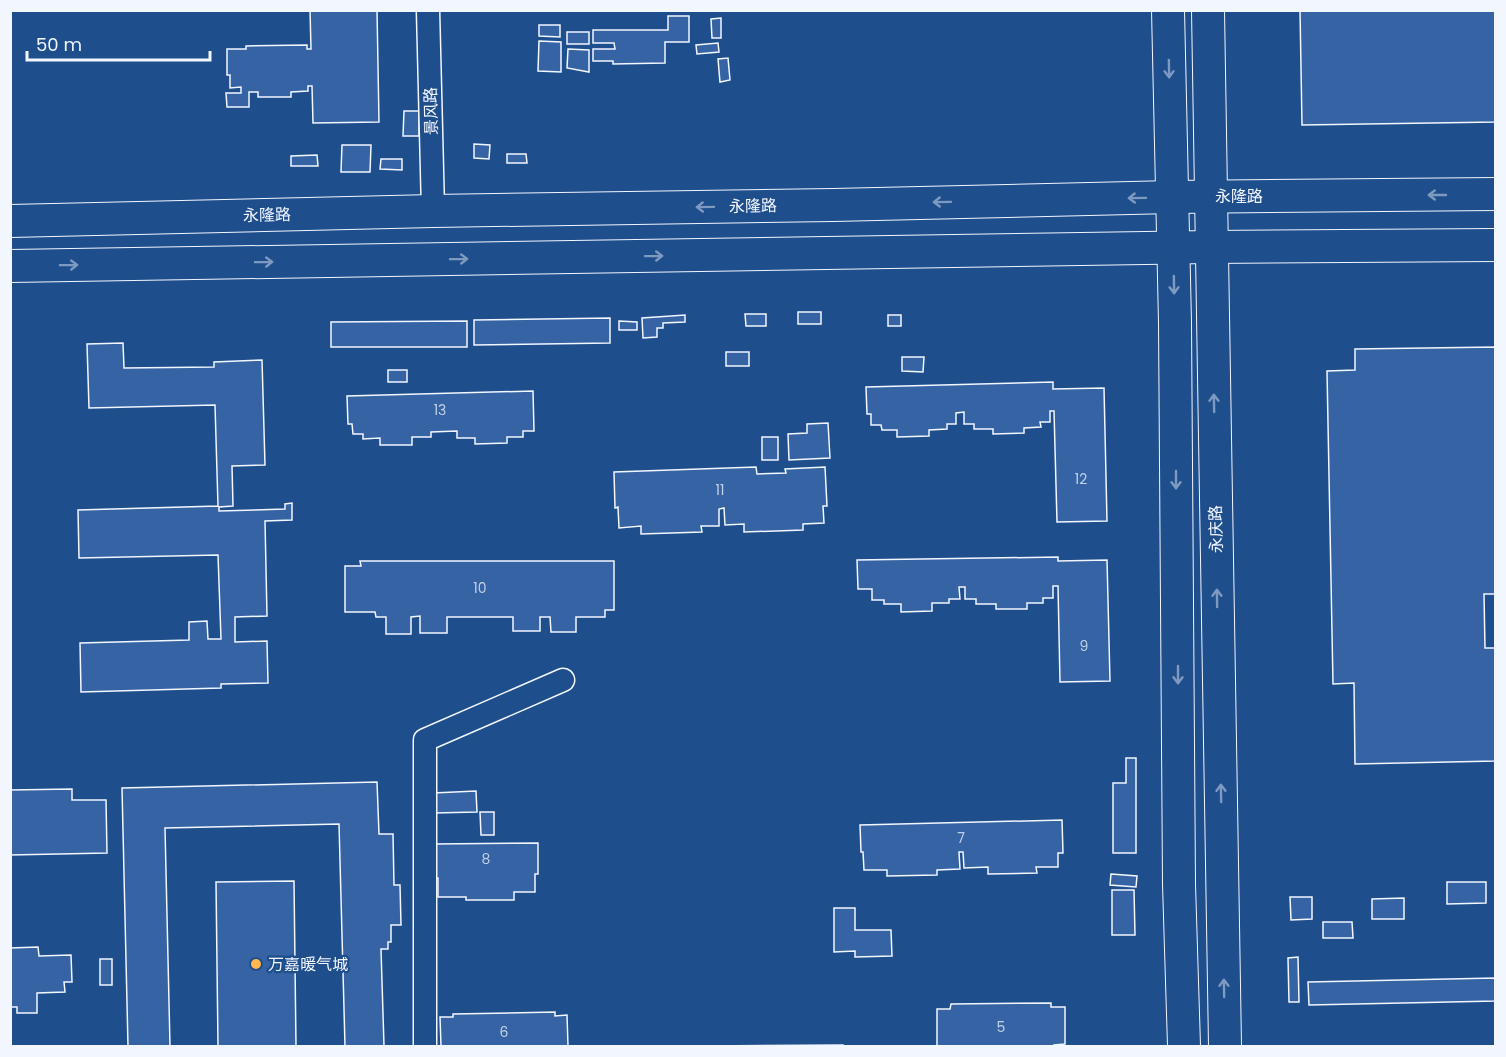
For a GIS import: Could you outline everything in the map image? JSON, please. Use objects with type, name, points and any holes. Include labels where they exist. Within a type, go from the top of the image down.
[{"type":"street","name":"景风路","points":[[428,10],[433,211]]},
{"type":"street","points":[[1168,10],[1173,248],[1179,884],[1184,1047]]},
{"type":"street","name":"永庆路","points":[[1208,10],[1210,247],[1225,1047]]},
{"type":"street","name":"永隆路","points":[[10,221],[1211,196],[1496,194]]},
{"type":"street","points":[[10,266],[1210,247],[1496,245]]},
{"type":"street","points":[[425,1047],[425,740],[563,680]]},
{"type":"building","points":[[310,10],[377,10],[379,122],[313,123],[312,86],[308,86],[308,91],[291,92],[291,97],[258,97],[258,92],[249,92],[249,107],[227,107],[226,93],[241,93],[241,87],[230,88],[230,75],[227,75],[227,49],[246,49],[246,46],[307,45],[307,49],[311,49]]},
{"type":"building","points":[[1300,10],[1496,10],[1496,122],[1302,125]]},
{"type":"building","points":[[668,16],[689,16],[689,42],[665,42],[665,63],[613,64],[613,61],[593,61],[593,49],[615,49],[614,43],[593,43],[593,30],[668,30]]},
{"type":"building","points":[[721,18],[721,38],[712,38],[711,19]]},
{"type":"building","points":[[539,25],[560,25],[560,37],[539,36]]},
{"type":"building","points":[[567,32],[589,32],[589,44],[567,44]]},
{"type":"building","points":[[539,41],[561,42],[561,72],[538,71]]},
{"type":"building","points":[[718,43],[719,52],[697,54],[696,45]]},
{"type":"building","points":[[568,49],[589,50],[589,72],[567,68]]},
{"type":"building","points":[[728,58],[730,80],[720,82],[718,59]]},
{"type":"building","points":[[404,111],[419,111],[419,136],[403,136]]},
{"type":"building","points":[[474,144],[490,145],[489,159],[474,158]]},
{"type":"building","points":[[342,145],[371,145],[370,172],[341,172]]},
{"type":"building","points":[[507,154],[526,154],[527,163],[507,163]]},
{"type":"building","points":[[317,155],[318,166],[291,166],[291,156]]},
{"type":"building","points":[[381,159],[402,159],[402,170],[380,169]]},
{"type":"building","points":[[798,312],[821,312],[821,324],[798,324]]},
{"type":"building","points":[[745,314],[766,314],[766,326],[746,326]]},
{"type":"building","points":[[685,315],[685,322],[663,323],[663,328],[657,328],[657,337],[643,338],[642,318]]},
{"type":"building","points":[[888,315],[901,315],[901,326],[888,326]]},
{"type":"building","points":[[610,318],[610,343],[474,345],[474,320]]},
{"type":"building","points":[[467,321],[467,347],[331,347],[331,322]]},
{"type":"building","points":[[619,321],[637,322],[637,330],[619,330]]},
{"type":"building","points":[[123,343],[124,368],[214,367],[214,362],[262,360],[265,465],[232,466],[233,506],[219,507],[219,511],[285,509],[285,504],[292,503],[292,520],[265,521],[267,616],[235,617],[235,642],[267,641],[268,683],[221,684],[221,688],[81,692],[80,643],[189,640],[189,622],[207,621],[208,639],[221,639],[218,555],[79,558],[78,510],[218,506],[215,405],[89,408],[87,344]]},
{"type":"building","points":[[1496,347],[1496,594],[1484,594],[1485,648],[1496,648],[1496,761],[1355,764],[1354,683],[1333,684],[1327,371],[1355,370],[1355,349]]},
{"type":"building","points":[[726,352],[749,352],[749,366],[726,366]]},
{"type":"building","points":[[902,357],[924,357],[923,372],[902,371]]},
{"type":"building","points":[[388,370],[407,370],[407,382],[388,382]]},
{"type":"building","points":[[1053,382],[1053,389],[1104,388],[1107,521],[1057,522],[1054,411],[1050,411],[1050,422],[1040,422],[1041,427],[1024,428],[1024,433],[993,434],[993,429],[974,429],[974,424],[964,424],[964,412],[956,413],[956,424],[947,424],[947,429],[929,430],[929,436],[897,437],[897,430],[882,430],[881,425],[871,425],[871,414],[867,414],[866,387]]},
{"type":"building","points":[[533,391],[534,431],[523,431],[523,437],[507,437],[507,443],[475,444],[475,438],[457,438],[457,431],[431,432],[431,437],[412,437],[412,445],[380,445],[380,438],[363,439],[363,434],[353,434],[352,424],[348,424],[347,396]]},
{"type":"building","points":[[828,423],[830,458],[789,460],[788,434],[807,433],[807,424]]},
{"type":"building","points":[[762,437],[778,437],[778,460],[762,460]]},
{"type":"building","points":[[756,467],[757,474],[786,473],[785,469],[825,467],[827,506],[823,506],[824,523],[803,524],[803,530],[744,532],[744,524],[725,525],[724,508],[719,509],[719,526],[701,526],[702,532],[641,534],[641,526],[619,528],[618,507],[615,508],[614,472]]},
{"type":"building","points":[[1058,557],[1058,561],[1107,560],[1110,681],[1060,682],[1058,586],[1053,586],[1053,598],[1043,598],[1043,603],[1027,603],[1027,609],[996,609],[996,604],[976,604],[976,599],[965,599],[965,587],[959,587],[960,599],[949,599],[949,603],[932,603],[932,611],[901,612],[901,604],[884,604],[884,600],[872,600],[872,589],[858,589],[857,560]]},
{"type":"building","points":[[360,561],[614,561],[614,610],[605,610],[605,617],[576,617],[576,632],[551,632],[550,617],[540,617],[540,631],[513,631],[513,617],[447,617],[447,633],[420,633],[420,616],[411,617],[411,634],[386,634],[386,617],[376,617],[375,612],[345,612],[345,566],[361,566]]},
{"type":"building","points":[[1126,758],[1136,758],[1136,853],[1113,853],[1113,783],[1126,783]]},
{"type":"building","points":[[377,782],[379,834],[393,834],[394,885],[400,885],[401,925],[391,925],[391,942],[388,942],[388,949],[381,949],[384,1046],[345,1046],[339,824],[165,828],[170,1046],[128,1046],[122,788]]},
{"type":"building","points":[[72,789],[72,800],[106,800],[107,853],[10,855],[10,790]]},
{"type":"building","points":[[476,791],[477,812],[434,813],[433,793]]},
{"type":"building","points":[[480,812],[494,812],[494,835],[481,835]]},
{"type":"building","points":[[1062,820],[1063,853],[1058,853],[1058,867],[1036,867],[1037,873],[988,874],[988,867],[964,868],[963,852],[959,852],[960,869],[937,870],[937,875],[887,876],[887,870],[864,870],[860,825]]},
{"type":"building","points":[[538,843],[538,874],[535,874],[535,892],[514,892],[514,900],[466,900],[466,897],[438,897],[438,878],[434,877],[434,844]]},
{"type":"building","points":[[1111,874],[1137,876],[1136,887],[1110,885]]},
{"type":"building","name":"万嘉暖气城","points":[[294,881],[296,1046],[218,1046],[216,882]]},
{"type":"building","points":[[1447,882],[1486,882],[1486,903],[1447,904]]},
{"type":"building","points":[[1112,890],[1134,890],[1135,935],[1112,935]]},
{"type":"building","points":[[1290,897],[1312,897],[1312,919],[1291,920]]},
{"type":"building","points":[[1404,898],[1404,919],[1372,919],[1372,899]]},
{"type":"building","points":[[834,908],[855,908],[855,930],[891,930],[892,956],[855,957],[855,951],[834,952]]},
{"type":"building","points":[[1323,922],[1352,922],[1353,938],[1323,938]]},
{"type":"building","points":[[38,947],[39,956],[71,955],[72,982],[64,982],[65,992],[37,993],[37,1013],[17,1013],[17,1007],[10,1007],[10,948]]},
{"type":"building","points":[[1298,957],[1299,1002],[1289,1002],[1288,958]]},
{"type":"building","points":[[100,959],[112,959],[112,985],[100,985]]},
{"type":"building","points":[[1495,978],[1496,1001],[1309,1005],[1308,982]]},
{"type":"building","points":[[1051,1003],[1051,1007],[1065,1007],[1065,1044],[1054,1046],[937,1046],[937,1009],[950,1009],[951,1004]]},
{"type":"building","points":[[555,1012],[555,1016],[567,1015],[568,1046],[441,1046],[440,1017],[453,1017],[453,1014]]},
{"type":"building","points":[[843,1045],[843,1046],[705,1046]]},
{"type":"place","name":"万嘉暖气城","points":[[256,964]]}]
